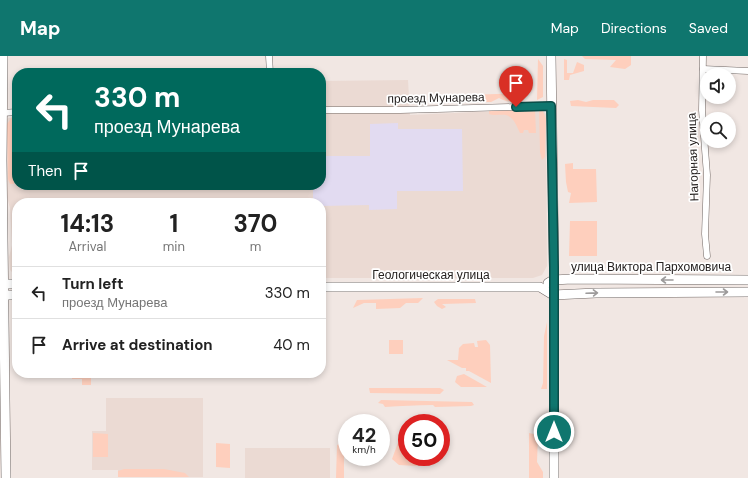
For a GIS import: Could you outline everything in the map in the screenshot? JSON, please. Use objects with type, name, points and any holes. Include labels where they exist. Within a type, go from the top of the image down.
[{"type":"main road","points":[[3,56],[2,295],[6,478]]},
{"type":"main road","points":[[551,56],[554,295],[554,478]]},
{"type":"main road","points":[[540,288],[553,280]]},
{"type":"main road","name":"улица Виктора Пархомовича","points":[[553,280],[748,280]]},
{"type":"main road","name":"Геологическая улица","points":[[326,287],[540,288],[554,295]]},
{"type":"main road","name":"улица Виктора Пархомовича","points":[[554,295],[596,293],[748,292]]},
{"type":"street","points":[[269,56],[270,68]]},
{"type":"street","name":"Нагорная улица","points":[[703,56],[703,68]]},
{"type":"street","points":[[736,70],[748,71]]},
{"type":"street","name":"Нагорная улица","points":[[702,104],[707,174],[704,234],[707,256]]},
{"type":"street","name":"проезд Мунарева","points":[[326,110],[400,110],[551,106]]},
{"type":"street","points":[[2,113],[12,112]]},
{"type":"shaded area","points":[[582,56],[631,56],[631,65],[625,69],[610,67],[616,60],[585,59]]},
{"type":"shaded area","points":[[538,59],[543,66],[543,97],[537,100]]},
{"type":"shaded area","points":[[564,59],[567,60],[567,73],[573,73],[577,62],[584,65],[584,71],[570,75],[569,80],[564,80]]},
{"type":"shaded area","points":[[408,80],[410,115],[542,109],[546,114],[547,266],[542,275],[533,278],[326,278],[326,198],[12,198],[12,245],[10,208],[7,197],[6,121],[8,118],[12,118],[12,190],[326,190],[326,81]]},
{"type":"shaded area","points":[[530,87],[533,87],[533,89],[524,98],[512,101],[499,98],[491,102],[441,102],[440,96],[523,93]]},
{"type":"shaded area","points":[[578,100],[586,102],[593,100],[614,100],[619,105],[616,108],[571,106],[570,101]]},
{"type":"shaded area","points":[[539,109],[543,111],[546,119],[545,157],[542,160],[540,152]]},
{"type":"shaded area","points":[[535,110],[536,133],[529,133],[528,130],[524,130],[523,133],[520,133],[515,122],[509,116],[489,114],[489,111]]},
{"type":"shaded area","points":[[12,117],[12,184],[10,184],[8,179],[7,124]]},
{"type":"shaded area","points":[[398,123],[398,129],[462,129],[463,191],[397,191],[397,209],[369,210],[369,205],[326,206],[326,198],[313,198],[313,190],[326,190],[326,156],[370,156],[370,124]]},
{"type":"shaded area","points":[[573,163],[573,169],[596,169],[597,202],[569,203],[571,193],[568,192],[565,164]]},
{"type":"shaded area","points":[[570,221],[597,221],[597,256],[569,256]]},
{"type":"shaded area","points":[[12,245],[12,272],[10,270],[9,257]]},
{"type":"shaded area","points":[[423,298],[418,303],[406,303],[400,308],[376,309],[376,303],[364,303],[353,308],[357,300]]},
{"type":"shaded area","points":[[438,299],[475,299],[476,303],[442,304],[446,307],[442,309],[434,302]]},
{"type":"shaded area","points":[[547,322],[547,389],[541,389],[543,383],[544,336]]},
{"type":"shaded area","points":[[389,340],[403,340],[403,354],[389,354]]},
{"type":"shaded area","points":[[486,340],[490,345],[491,383],[469,371],[466,371],[466,368],[462,368],[447,360],[458,360],[459,348],[463,344],[474,343],[475,347],[478,347],[477,341]]},
{"type":"shaded area","points":[[464,374],[487,387],[461,387],[455,382],[457,376]]},
{"type":"shaded area","points":[[91,378],[91,385],[82,385],[82,379],[72,379]]},
{"type":"shaded area","points":[[369,388],[440,388],[444,390],[440,394],[370,393]]},
{"type":"shaded area","points":[[106,398],[203,398],[203,477],[118,477],[118,470],[92,470],[92,431],[106,431]]},
{"type":"shaded area","points":[[381,400],[472,402],[474,405],[435,407],[433,405],[415,405],[385,407],[383,404],[378,403]]},
{"type":"shaded area","points":[[93,433],[108,434],[108,457],[93,457]]},
{"type":"shaded area","points":[[529,433],[538,435],[537,462],[543,472],[543,478],[529,478]]},
{"type":"shaded area","points":[[216,443],[230,444],[230,468],[216,467]]},
{"type":"shaded area","points":[[398,443],[398,464],[392,459]]},
{"type":"shaded area","points":[[337,445],[338,466],[344,466],[344,478],[336,478]]},
{"type":"shaded area","points":[[245,448],[330,448],[330,478],[245,478]]},
{"type":"shaded area","points":[[124,469],[164,469],[185,473],[189,477],[118,477],[118,471]]},
{"type":"route","points":[[516,107],[551,106],[554,267],[554,432]]}]
